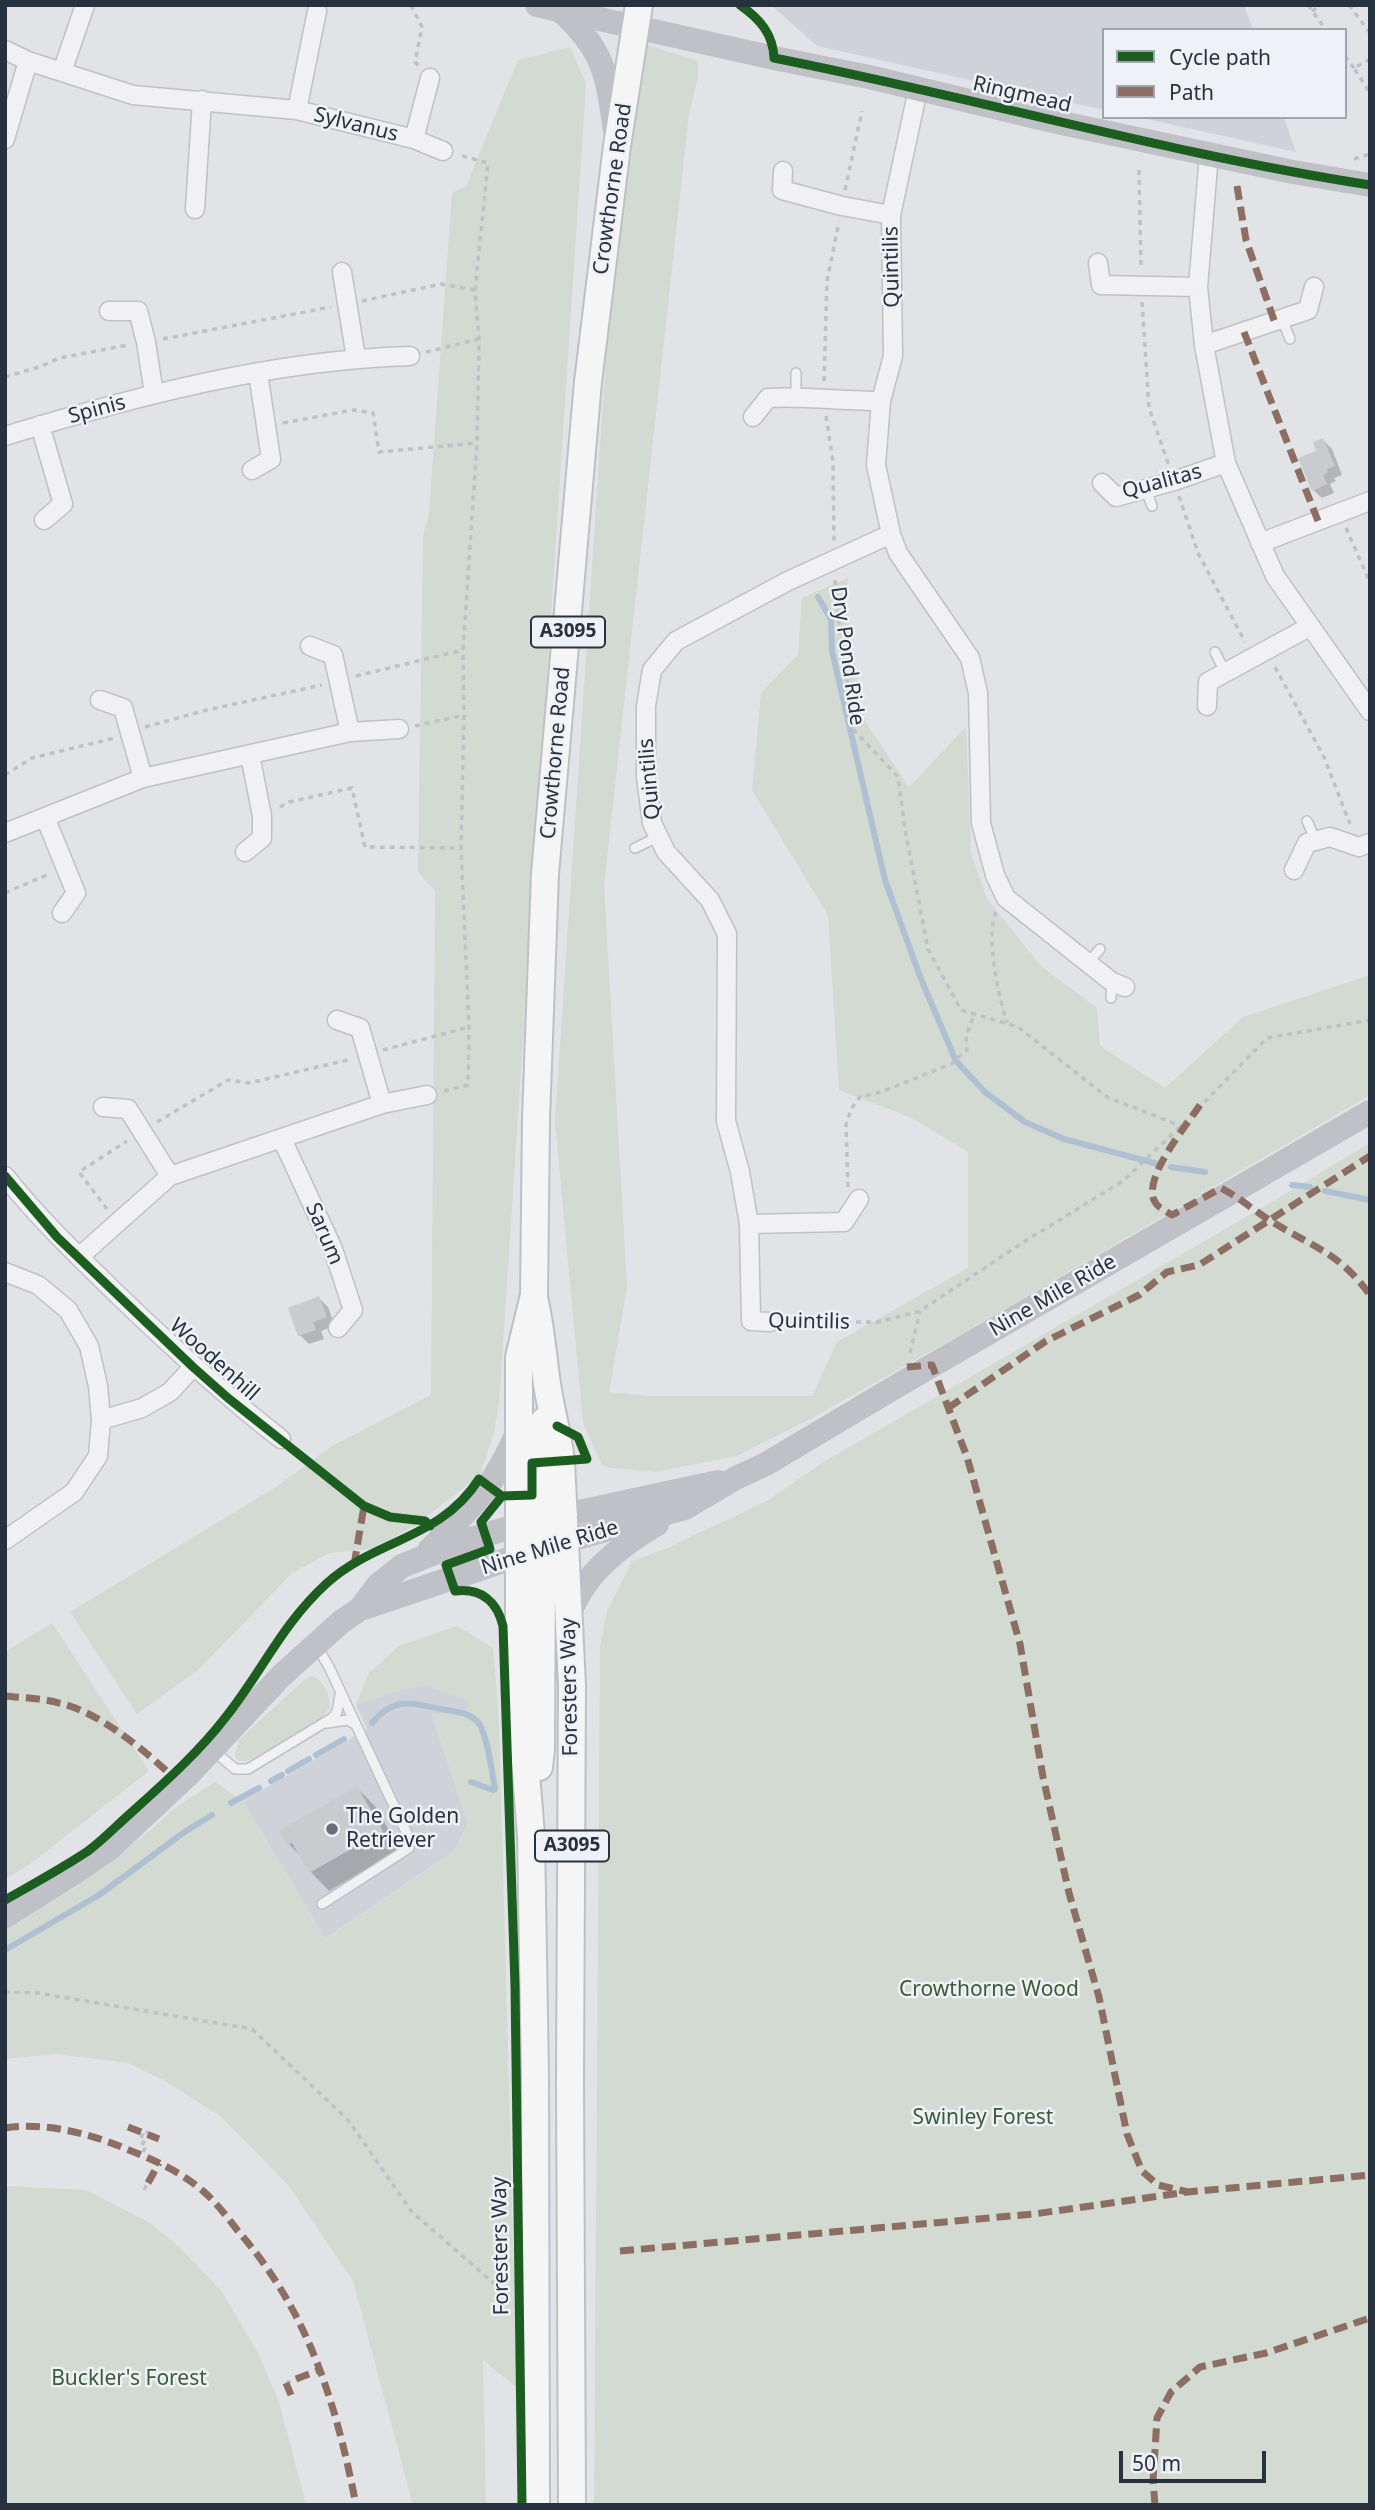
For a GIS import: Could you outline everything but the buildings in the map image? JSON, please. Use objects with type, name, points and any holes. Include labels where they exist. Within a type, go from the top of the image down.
[{"type":"main road","name":"Ringmead","points":[[549,8],[638,16],[1057,122],[1293,172],[1370,185]]},
{"type":"main road","points":[[549,8],[586,35],[598,54],[606,79],[617,146]]},
{"type":"main road","name":"Crowthorne Road","points":[[541,1519],[557,1426],[547,1384],[542,1335],[534,1295],[536,1119],[545,874],[588,382],[617,146],[638,16]]},
{"type":"main road","name":"Nine Mile Ride","points":[[360,1609],[556,1544],[685,1508],[766,1464],[902,1382],[1370,1112]]},
{"type":"main road","name":"Crowthorne Road","points":[[534,1295],[519,1357],[519,1427],[541,1519]]},
{"type":"main road","points":[[422,1557],[476,1504],[498,1472],[519,1427]]},
{"type":"main road","name":"Nine Mile Ride","points":[[5,1916],[110,1848],[213,1750],[273,1684],[315,1644],[360,1609],[378,1585],[402,1566],[475,1537],[541,1519],[736,1478]]},
{"type":"main road","points":[[569,1614],[585,1585],[597,1571],[633,1540],[685,1508]]},
{"type":"main road","name":"A3095","points":[[518,1556],[541,1519],[556,1544]]},
{"type":"main road","points":[[531,1835],[541,1749],[542,1572],[556,1544]]},
{"type":"main road","name":"Foresters Way","points":[[556,1544],[569,1614],[572,1685],[572,2505]]},
{"type":"main road","name":"Foresters Way","points":[[518,1556],[522,1725],[531,1835],[535,2076],[536,2505]]},
{"type":"street","points":[[62,72],[85,5]]},
{"type":"street","name":"Sylvanus","points":[[297,110],[317,11]]},
{"type":"street","name":"Sylvanus","points":[[5,50],[28,61],[133,95],[297,110],[414,139],[443,152]]},
{"type":"street","points":[[5,139],[28,61]]},
{"type":"street","name":"Sylvanus","points":[[414,139],[430,78]]},
{"type":"street","name":"Quintilis","points":[[918,89],[891,215],[893,356],[881,401],[876,465],[891,534],[898,553],[970,658],[978,693],[981,823],[995,875],[1006,898],[1088,963],[1116,989]]},
{"type":"street","points":[[195,209],[202,100]]},
{"type":"street","name":"Qualitas","points":[[1209,154],[1198,287],[1204,345],[1226,463],[1275,576],[1369,709]]},
{"type":"street","name":"Quintilis","points":[[783,171],[782,190],[842,206],[891,215]]},
{"type":"street","points":[[1098,263],[1101,285],[1198,287]]},
{"type":"street","points":[[342,272],[356,358]]},
{"type":"street","points":[[1204,345],[1308,310],[1314,287]]},
{"type":"street","name":"Spinis","points":[[109,311],[138,311],[154,394]]},
{"type":"street","name":"Spinis","points":[[5,436],[154,394],[258,373],[356,358],[410,356]]},
{"type":"street","points":[[252,470],[271,459],[258,373]]},
{"type":"street","points":[[752,417],[768,398],[881,401]]},
{"type":"street","name":"Spinis","points":[[40,425],[63,504],[44,520]]},
{"type":"street","name":"Qualitas","points":[[1102,483],[1116,497],[1226,463]]},
{"type":"street","points":[[1260,543],[1356,510]]},
{"type":"street","name":"Quintilis","points":[[770,1322],[751,1321],[749,1224],[740,1172],[726,1121],[727,933],[710,900],[679,867],[658,837],[652,823],[646,777],[646,706],[652,670],[676,641],[788,581],[891,534]]},
{"type":"street","points":[[1207,706],[1208,682],[1309,627]]},
{"type":"street","points":[[310,646],[333,655],[350,732]]},
{"type":"street","points":[[100,700],[123,708],[143,778]]},
{"type":"street","points":[[5,834],[143,778],[350,732],[400,729]]},
{"type":"street","points":[[245,852],[262,838],[262,816],[250,755]]},
{"type":"street","points":[[45,817],[76,892],[62,913]]},
{"type":"street","points":[[1294,870],[1307,843],[1330,838],[1364,845]]},
{"type":"street","points":[[337,1020],[360,1028],[382,1104]]},
{"type":"street","points":[[79,1257],[170,1176],[382,1104],[427,1095]]},
{"type":"street","points":[[103,1107],[128,1109],[170,1176]]},
{"type":"street","name":"Sarum","points":[[282,1139],[333,1248],[353,1310],[338,1328]]},
{"type":"street","name":"Woodenhill","points":[[5,1176],[57,1237],[193,1367],[281,1439]]},
{"type":"street","points":[[749,1224],[844,1223],[859,1199]]},
{"type":"street","points":[[5,1272],[38,1285],[68,1310],[89,1346],[98,1386],[101,1420],[98,1456],[74,1492],[5,1540]]},
{"type":"street","points":[[101,1420],[142,1408],[170,1392],[193,1367]]},
{"type":"lane","points":[[1282,319],[1290,339]]},
{"type":"lane","points":[[796,373],[796,397]]},
{"type":"lane","points":[[1145,487],[1152,506]]},
{"type":"lane","points":[[1215,652],[1225,673]]},
{"type":"lane","points":[[1307,821],[1316,841]]},
{"type":"lane","points":[[635,848],[658,837]]},
{"type":"lane","points":[[1088,963],[1100,949]]},
{"type":"lane","points":[[315,1644],[340,1690],[410,1838],[409,1848],[322,1904]]},
{"type":"lane","points":[[213,1750],[235,1769],[248,1769],[325,1724],[337,1712],[340,1690]]},
{"type":"lane","points":[[325,1724],[347,1720],[355,1724]]},
{"type":"path","points":[[411,5],[422,27],[415,62],[430,78]]},
{"type":"path","points":[[1308,5],[1325,28]]},
{"type":"path","points":[[1312,11],[1321,5]]},
{"type":"path","points":[[1349,5],[1370,33]]},
{"type":"path","points":[[1347,59],[1370,93]]},
{"type":"path","points":[[1354,68],[1370,59]]},
{"type":"path","points":[[427,1095],[468,1085],[469,1027],[461,848],[463,650],[477,443],[479,339],[475,290],[488,163],[443,152]]},
{"type":"path","points":[[1139,170],[1149,408],[1198,553],[1254,658],[1272,662],[1324,757],[1364,845]]},
{"type":"path","points":[[5,377],[59,358],[441,284],[475,290]]},
{"type":"path","points":[[410,356],[479,339]]},
{"type":"path","points":[[267,426],[353,410],[373,413],[379,452],[477,443]]},
{"type":"path","points":[[1356,510],[1370,582]]},
{"type":"path","points":[[5,775],[32,758],[130,733],[159,722],[463,650]]},
{"type":"path","points":[[400,729],[464,715]]},
{"type":"path","points":[[262,816],[289,802],[352,788],[365,847],[461,848]]},
{"type":"path","points":[[5,893],[65,867]]},
{"type":"path","points":[[1006,898],[994,915],[992,935],[999,995],[1007,1023]]},
{"type":"path","points":[[859,1199],[847,1186],[846,1125],[851,1110],[860,1097],[881,1092],[960,1058],[967,1050],[966,1037],[974,1014]]},
{"type":"path","points":[[117,1222],[79,1172],[228,1080],[249,1083],[469,1027]]},
{"type":"path","points":[[909,1355],[920,1311]]},
{"type":"path","points":[[5,1992],[38,1993],[252,2029],[348,2120],[412,2213],[520,2306]]},
{"type":"path","points":[[144,2152],[145,2135]]},
{"type":"path","points":[[144,2190],[148,2183]]},
{"type":"path","points":[[286,2384],[296,2379]]},
{"type":"shaded area","points":[[771,5],[1244,5],[1252,28],[1102,28],[1102,110],[817,46]]},
{"type":"shaded area","points":[[1147,119],[1285,119],[1296,152]]},
{"type":"shaded area","points":[[426,1685],[468,1701],[468,1714],[432,1714],[468,1823],[454,1851],[325,1939],[243,1801],[367,1729],[356,1705],[396,1691]]},
{"type":"green space","points":[[641,43],[698,61],[698,77],[689,114],[604,885],[627,1287],[609,1392],[647,1396],[812,1396],[837,1342],[968,1268],[968,1152],[912,1118],[839,1090],[828,915],[752,790],[761,693],[798,655],[802,598],[848,578],[847,607],[863,718],[909,787],[966,727],[971,853],[987,899],[1042,967],[1097,1008],[1100,1046],[1165,1088],[1243,1017],[1370,975],[1370,1095],[967,1331],[812,1418],[737,1456],[655,1472],[602,1465],[583,1423],[555,1121],[616,207]]},
{"type":"green space","points":[[570,47],[586,84],[499,1403],[494,1432],[480,1475],[413,1527],[370,1549],[329,1553],[292,1573],[199,1669],[137,1714],[70,1612],[276,1487],[332,1446],[431,1395],[435,891],[418,872],[423,536],[429,513],[452,193],[466,186],[518,60]]},
{"type":"green space","name":"Crowthorne Wood","points":[[1370,1143],[1370,2505],[594,2505],[600,1646],[607,1611],[632,1561],[667,1548],[767,1501],[822,1463]]},
{"type":"green space","points":[[52,1623],[149,1771],[30,1864],[5,1879],[5,1652]]},
{"type":"green space","points":[[457,1626],[493,1648],[499,1721],[517,2388],[483,2360],[486,2505],[413,2505],[353,2281],[289,2186],[220,2116],[165,2081],[128,2063],[56,2054],[5,2059],[5,1929],[74,1888],[152,1829],[175,1808],[215,1782],[243,1801],[326,1939],[454,1851],[468,1823],[432,1713],[468,1714],[468,1701],[426,1685],[396,1691],[356,1705],[369,1673],[399,1646]]},
{"type":"green space","points":[[312,1676],[326,1689],[330,1708],[321,1718],[256,1757],[238,1761],[235,1755],[239,1740],[303,1681]]},
{"type":"green space","name":"Buckler's Forest","points":[[5,2186],[86,2190],[152,2224],[180,2248],[222,2292],[258,2353],[279,2402],[306,2505],[5,2505]]},
{"type":"waterway","points":[[818,597],[831,619],[832,651],[885,880],[921,979],[956,1061],[985,1092],[1025,1122],[1064,1139],[1158,1164]]},
{"type":"waterway","points":[[1171,1167],[1205,1172]]},
{"type":"waterway","points":[[1292,1185],[1310,1187]]},
{"type":"waterway","points":[[1325,1191],[1370,1200]]},
{"type":"waterway","points":[[372,1723],[388,1709],[404,1704],[469,1715],[481,1726],[484,1734],[495,1789],[471,1782]]},
{"type":"waterway","points":[[316,1755],[344,1739]]},
{"type":"waterway","points":[[288,1771],[309,1759]]},
{"type":"waterway","points":[[271,1781],[282,1775]]},
{"type":"waterway","points":[[231,1803],[259,1788]]},
{"type":"waterway","points":[[5,1950],[99,1895],[212,1815]]},
{"type":"marked path","points":[[1237,186],[1246,240],[1275,323]]},
{"type":"marked path","points":[[1244,332],[1318,521]]},
{"type":"marked path","points":[[1200,1105],[1160,1166],[1152,1192],[1156,1204],[1172,1215],[1221,1188],[1336,1260],[1370,1295]]},
{"type":"marked path","points":[[948,1408],[1046,1341],[1139,1295],[1167,1272],[1199,1265],[1370,1156]]},
{"type":"marked path","points":[[907,1367],[932,1365],[967,1457],[1020,1644],[1043,1777],[1069,1893],[1099,1997],[1127,2134],[1142,2171],[1158,2185],[1188,2192]]},
{"type":"marked path","points":[[354,1565],[364,1506]]},
{"type":"marked path","points":[[5,1696],[53,1701],[89,1714],[134,1743],[172,1776]]},
{"type":"marked path","points":[[128,2127],[159,2139]]},
{"type":"marked path","points":[[5,2128],[51,2128],[81,2133],[110,2143],[175,2172],[194,2184],[226,2215],[283,2293],[316,2359],[339,2430],[356,2505]]},
{"type":"marked path","points":[[148,2183],[159,2163]]},
{"type":"marked path","points":[[620,2251],[1034,2214],[1188,2192],[1370,2175]]},
{"type":"marked path","points":[[1155,2505],[1153,2481],[1157,2418],[1171,2392],[1200,2367],[1266,2353],[1370,2318]]},
{"type":"marked path","points":[[296,2379],[322,2369]]},
{"type":"marked path","points":[[286,2383],[291,2395]]},
{"type":"cycle path","points":[[740,5],[754,16],[768,34],[774,58],[1220,158],[1370,185]]},
{"type":"cycle path","points":[[5,1176],[57,1237],[228,1398],[364,1506],[390,1517],[425,1521],[430,1526]]},
{"type":"cycle path","points":[[5,1900],[88,1851],[180,1767],[225,1718],[297,1615],[327,1583],[346,1568],[427,1527],[464,1499],[479,1479],[502,1496],[532,1495],[532,1463],[587,1459],[578,1437],[557,1426]]},
{"type":"cycle path","points":[[502,1496],[481,1522],[490,1549],[446,1565],[455,1591],[473,1592],[486,1598],[497,1610],[503,1626],[515,1986],[522,2505]]},
{"type":"place","name":"The Golden Retriever","points":[[332,1829]]},
{"type":"park label","name":"Swinley Forest","points":[[983,2118]]}]
